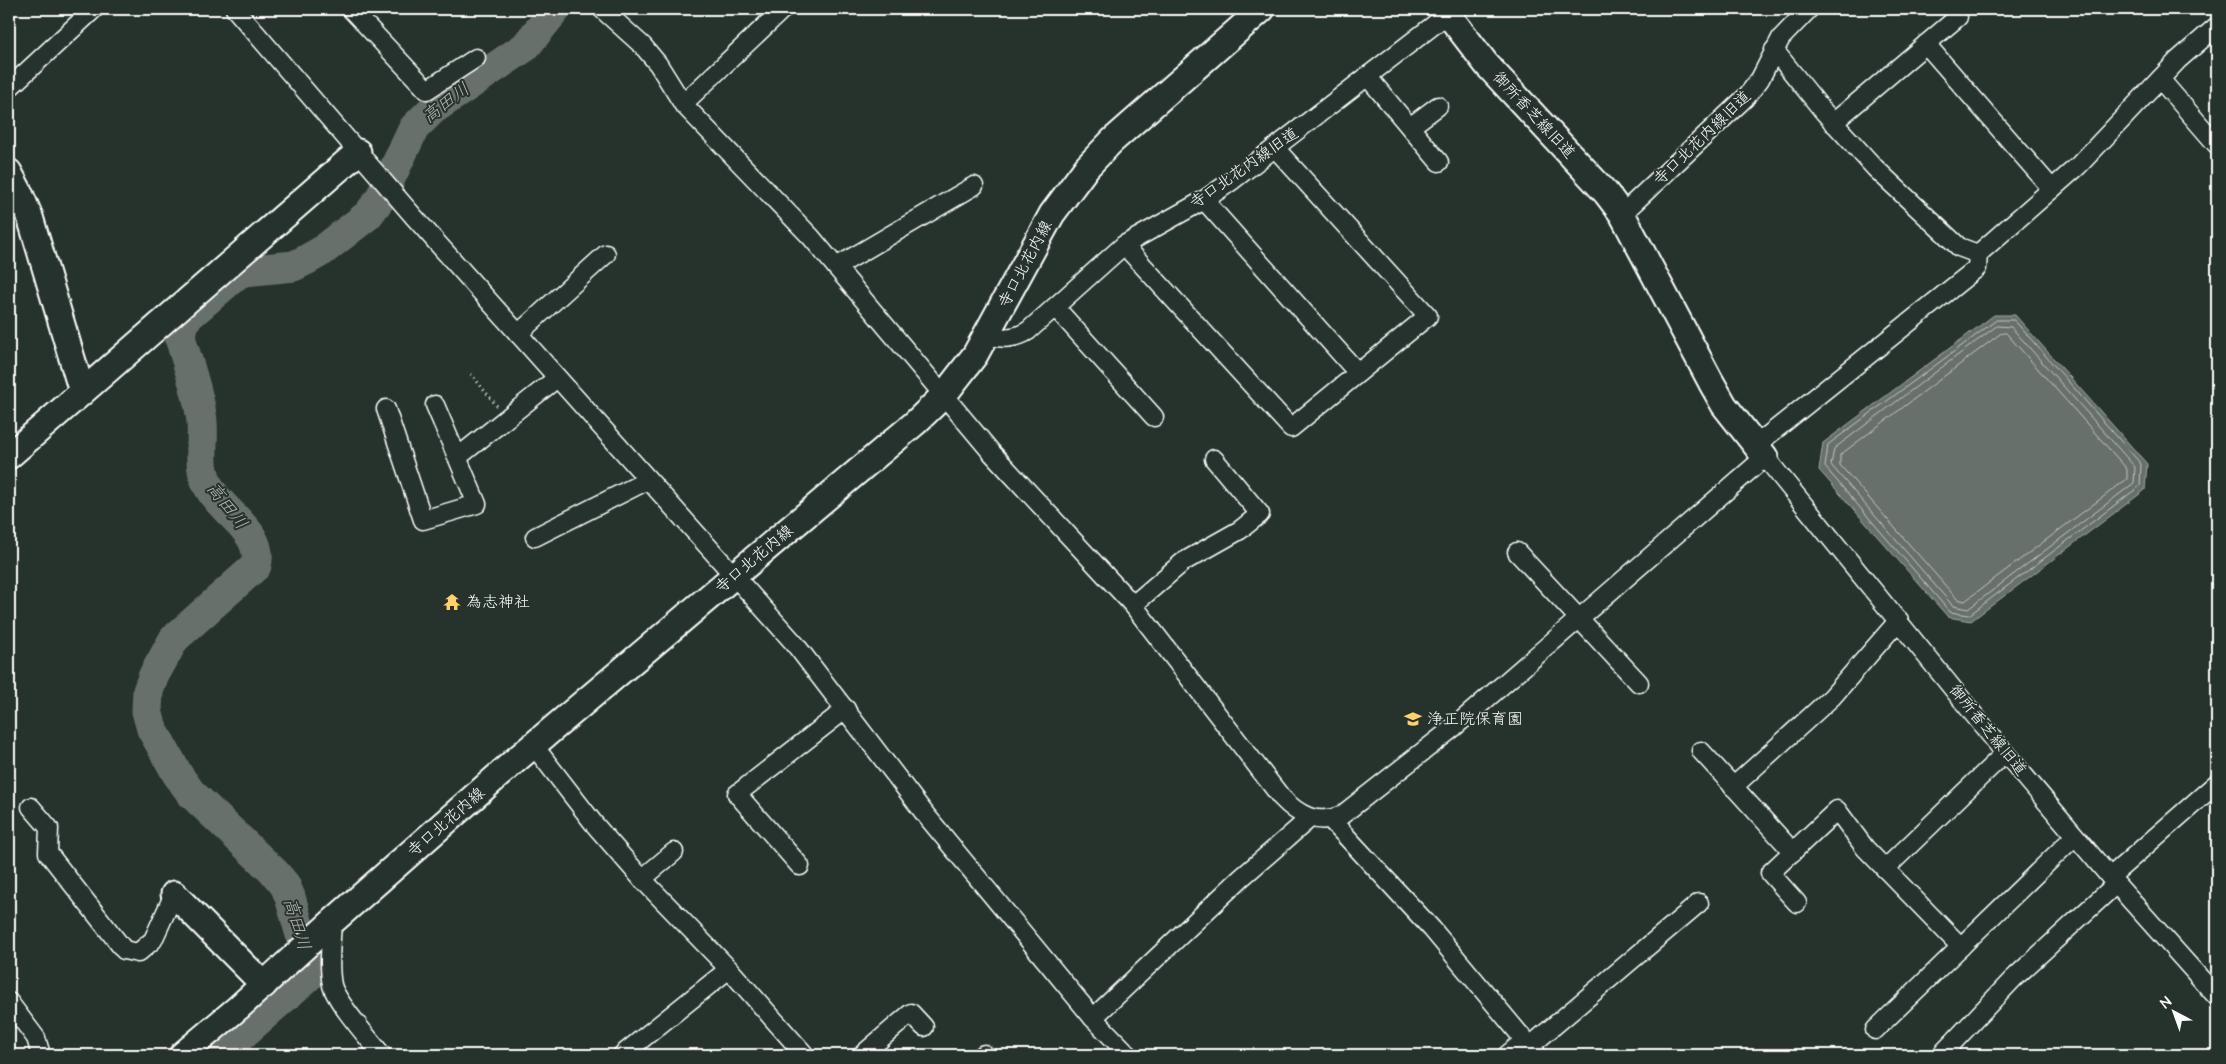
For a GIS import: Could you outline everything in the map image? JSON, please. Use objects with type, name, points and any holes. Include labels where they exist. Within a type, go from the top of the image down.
[{"type":"main road","name":"寺口北花内線","points":[[182,1055],[534,746],[915,423],[944,395],[961,375],[986,336],[1052,214],[1087,167],[1112,141],[1262,9]]},
{"type":"main road","name":"御所香芝線旧道","points":[[1446,11],[1487,65],[1606,192],[1622,214],[1710,382],[1724,405],[1760,451]]},
{"type":"main road","points":[[9,456],[358,152]]},
{"type":"main road","points":[[9,172],[30,217],[82,392]]},
{"type":"main road","points":[[174,894],[264,985]]},
{"type":"street","points":[[9,88],[94,9]]},
{"type":"street","points":[[235,9],[392,192],[796,644],[926,814],[1093,1018],[1129,1055]]},
{"type":"street","points":[[602,9],[643,46],[683,104],[784,207],[992,453],[1133,605],[1281,797],[1295,810],[1310,818],[1321,820],[1331,820],[1342,815],[1413,761],[1579,619],[1760,451],[1977,268],[1978,254],[2094,151],[2160,79],[2217,26]]},
{"type":"street","points":[[683,104],[782,9]]},
{"type":"street","name":"寺口北花内線旧道","points":[[1622,214],[1747,96],[1760,79],[1781,38],[1809,9]]},
{"type":"street","points":[[359,11],[427,90],[476,58]]},
{"type":"street","name":"寺口北花内線旧道","points":[[986,336],[1007,339],[1018,337],[1028,331],[1124,245],[1204,200],[1233,180],[1367,76],[1446,11]]},
{"type":"street","points":[[1834,123],[1958,17]]},
{"type":"street","points":[[1926,44],[2052,189]]},
{"type":"street","points":[[1774,50],[1834,123],[1875,168],[1959,247],[1978,254]]},
{"type":"street","points":[[1367,76],[1439,162]]},
{"type":"street","points":[[2160,79],[2217,145]]},
{"type":"street","points":[[1410,127],[1438,106]]},
{"type":"street","points":[[1124,245],[1291,428],[1428,316],[1275,148]]},
{"type":"street","points":[[836,267],[974,186]]},
{"type":"street","points":[[1204,200],[1358,373]]},
{"type":"street","points":[[518,334],[606,254]]},
{"type":"street","points":[[1056,307],[1154,417]]},
{"type":"street","points":[[458,457],[557,378]]},
{"type":"street","points":[[386,409],[423,520],[477,504],[435,405]]},
{"type":"street","name":"御所香芝線旧道","points":[[1760,451],[2075,836],[2217,997]]},
{"type":"street","points":[[1133,605],[1182,562],[1240,530],[1260,514],[1214,459]]},
{"type":"street","points":[[536,537],[648,480]]},
{"type":"street","points":[[1517,552],[1640,683]]},
{"type":"street","points":[[1733,786],[1832,696],[1900,620]]},
{"type":"street","points":[[800,866],[737,794],[846,709]]},
{"type":"street","points":[[534,746],[595,825],[642,879],[729,969],[804,1055]]},
{"type":"street","points":[[1701,751],[1793,852]]},
{"type":"street","points":[[1885,869],[2005,752]]},
{"type":"street","points":[[1941,1055],[2013,979],[2217,782]]},
{"type":"street","points":[[31,807],[49,828],[48,853],[124,950],[138,953],[153,940],[174,894]]},
{"type":"street","points":[[1797,903],[1770,873],[1837,810],[1865,848],[1961,947]]},
{"type":"street","points":[[1093,1018],[1241,878],[1310,818]]},
{"type":"street","points":[[1331,820],[1438,935],[1530,1048]]},
{"type":"street","points":[[1875,1030],[2075,836]]},
{"type":"street","points":[[642,879],[674,852]]},
{"type":"street","points":[[1507,1055],[1530,1048],[1699,903]]},
{"type":"street","points":[[323,930],[332,987],[382,1055]]},
{"type":"street","points":[[622,1055],[729,969]]},
{"type":"street","points":[[9,1002],[36,1038],[41,1055]]},
{"type":"street","points":[[862,1055],[911,1013],[924,1027]]},
{"type":"path","points":[[472,374],[507,418]]},
{"type":"water","points":[[1994,315],[2015,315],[2147,464],[2145,490],[1971,621],[1948,617],[1819,470],[1823,443]]},
{"type":"waterway","name":"高田川","points":[[219,1055],[312,973],[285,885],[275,873],[191,793],[178,775],[152,729],[147,711],[148,691],[154,675],[174,639],[256,566],[257,554],[255,544],[242,524],[216,498],[210,489],[203,470],[201,414],[180,337],[185,319],[236,275],[244,271],[294,266],[322,251],[368,215],[380,199],[414,128],[432,110],[525,47],[556,9]]},
{"type":"place","name":"為志神社","points":[[452,602]]},
{"type":"place","name":"浄正院保育園","points":[[1413,719]]}]
